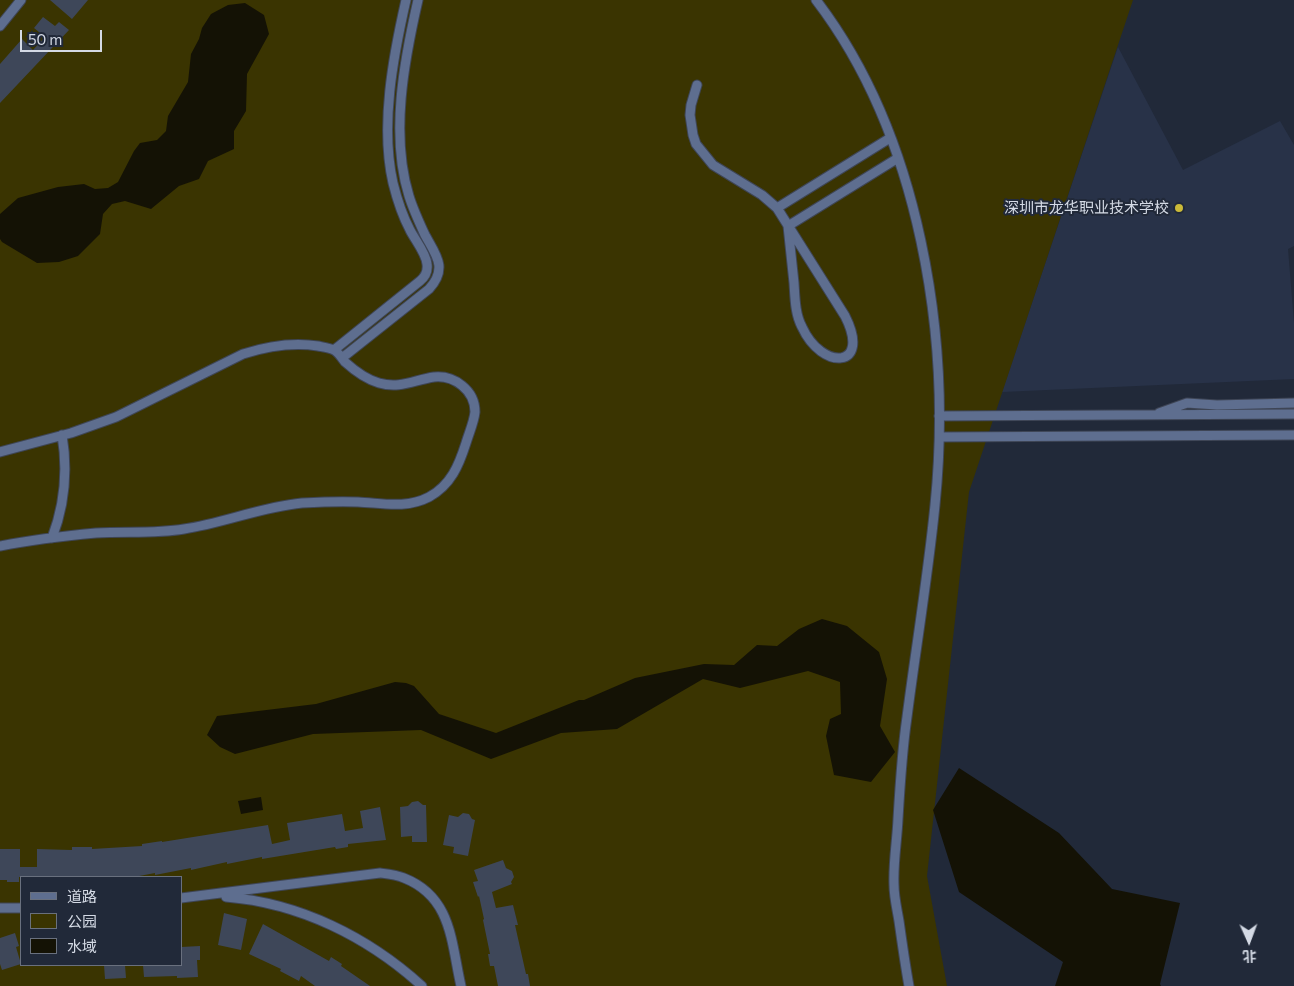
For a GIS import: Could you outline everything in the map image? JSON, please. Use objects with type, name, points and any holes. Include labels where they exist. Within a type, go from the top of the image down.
[{"type":"street","points":[[0,26],[21,0]]},
{"type":"street","points":[[334,350],[420,281],[427,270],[426,261],[409,228],[397,198],[389,150],[393,76],[406,0]]},
{"type":"street","points":[[342,358],[429,289],[439,272],[438,258],[419,224],[408,195],[400,149],[404,77],[418,0]]},
{"type":"street","points":[[816,0],[849,47],[865,76],[898,158],[913,208],[925,259],[932,311],[940,437],[934,514],[906,719],[894,886],[909,986]]},
{"type":"street","points":[[697,85],[690,105],[693,135],[696,144],[713,165],[762,195],[777,208],[850,326],[853,347],[849,354],[842,358],[834,359],[818,350],[805,335],[801,326],[796,307],[788,226]]},
{"type":"street","points":[[777,208],[890,138]]},
{"type":"street","points":[[788,226],[898,158]]},
{"type":"street","points":[[0,452],[62,435],[116,417],[231,360],[256,350],[295,344],[334,350],[353,369],[366,378],[380,383],[395,385],[411,384],[436,377],[447,378],[467,389],[473,399],[475,411],[473,423],[457,468],[447,483],[438,491],[416,502],[404,505],[339,501],[298,504],[258,510],[183,529],[96,533],[0,546]]},
{"type":"street","points":[[1152,416],[1187,403],[1217,405],[1294,403]]},
{"type":"street","points":[[939,416],[1224,416],[1294,414]]},
{"type":"street","points":[[52,538],[61,510],[66,480],[62,435]]},
{"type":"street","points":[[940,437],[1294,435]]},
{"type":"street","points":[[182,898],[380,873],[402,877],[422,887],[437,902],[447,921],[461,986]]},
{"type":"street","points":[[211,895],[253,900],[321,920],[372,946],[406,971],[422,986]]},
{"type":"street","points":[[0,908],[20,908]]},
{"type":"shaded area","name":"深圳市龙华职业技术学校","points":[[1118,47],[1183,170],[1280,121],[1294,145],[1294,246],[1288,249],[1294,323],[1294,379],[1002,392]]},
{"type":"green space","points":[[0,0],[1133,0],[969,492],[927,876],[947,986],[0,986]]},
{"type":"water","points":[[245,3],[264,15],[269,34],[247,74],[246,111],[234,131],[234,149],[208,161],[199,179],[179,186],[151,209],[125,201],[112,204],[103,214],[100,234],[78,256],[59,262],[37,263],[2,242],[0,239],[0,214],[18,198],[58,187],[84,184],[95,189],[108,188],[118,182],[140,143],[157,140],[166,131],[168,116],[188,82],[191,54],[199,39],[202,28],[211,14],[228,5]]},
{"type":"water","points":[[822,619],[847,626],[879,652],[887,679],[880,726],[895,752],[871,782],[834,775],[826,736],[830,719],[841,714],[840,682],[808,671],[740,688],[703,679],[617,729],[561,733],[491,759],[421,730],[313,734],[235,754],[220,747],[207,735],[217,716],[316,704],[395,682],[414,686],[439,714],[496,733],[579,700],[584,700],[635,678],[704,664],[734,665],[757,645],[777,646],[799,629]]},
{"type":"water","points":[[959,768],[1059,833],[1112,889],[1180,903],[1161,986],[1055,986],[1063,962],[959,892],[933,810]]},
{"type":"water","points":[[261,797],[263,810],[241,814],[238,801]]},
{"type":"building","points":[[50,0],[88,0],[72,19]]},
{"type":"building","points":[[43,17],[55,26],[59,22],[69,30],[0,103],[0,64],[22,39],[33,50],[45,37],[34,28]]},
{"type":"building","points":[[418,801],[426,805],[427,842],[412,842],[412,836],[401,837],[400,807],[408,806],[412,802]]},
{"type":"building","points":[[380,807],[386,840],[348,844],[348,847],[336,849],[335,847],[227,864],[227,862],[155,875],[155,873],[139,876],[20,876],[19,882],[0,880],[0,849],[20,849],[20,867],[37,867],[37,849],[72,850],[72,847],[92,847],[92,849],[142,846],[142,844],[268,825],[272,844],[290,840],[287,823],[342,814],[345,831],[363,828],[360,811]]},
{"type":"building","points":[[463,813],[469,814],[475,820],[468,856],[453,853],[454,847],[443,845],[449,815],[458,817]]},
{"type":"building","points":[[503,860],[506,868],[512,871],[514,877],[511,882],[512,884],[492,892],[496,908],[513,905],[518,925],[515,925],[530,986],[498,986],[494,966],[490,966],[488,954],[490,954],[484,919],[479,896],[473,882],[478,881],[474,870]]},
{"type":"building","points":[[224,913],[247,919],[241,950],[218,945]]},
{"type":"building","points":[[263,924],[329,961],[331,957],[370,986],[315,986],[301,976],[299,981],[280,971],[281,969],[249,954]]},
{"type":"building","points":[[15,933],[19,946],[16,947],[20,964],[2,970],[0,964],[0,938]]},
{"type":"building","points":[[200,946],[200,960],[197,960],[198,977],[144,977],[143,966],[182,966],[182,947]]},
{"type":"building","points":[[104,966],[125,966],[126,978],[105,979]]},
{"type":"place","name":"深圳市龙华职业技术学校","points":[[1179,208]]}]
